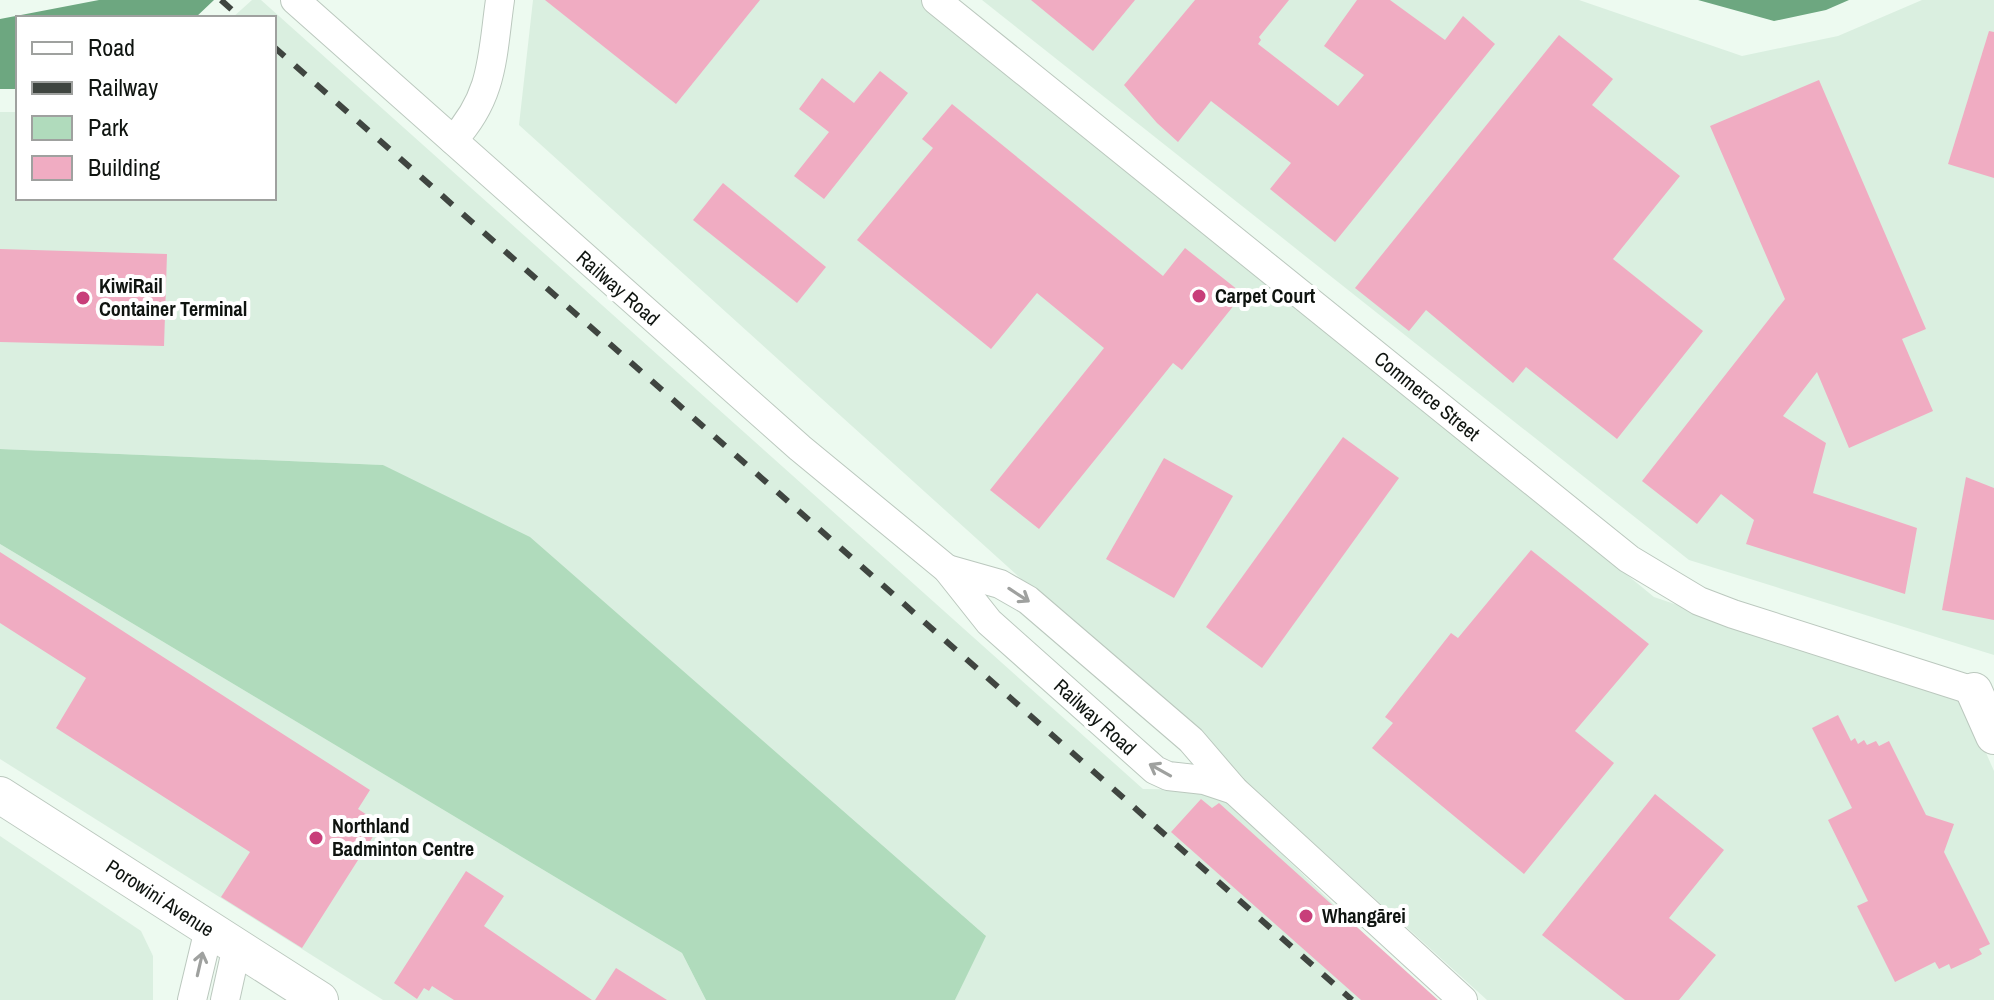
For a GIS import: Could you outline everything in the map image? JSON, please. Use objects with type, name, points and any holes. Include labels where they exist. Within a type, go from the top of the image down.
[{"type":"main road","name":"Commerce Street","points":[[1984,694],[1994,736]]},
{"type":"main road","name":"Porowini Avenue","points":[[0,795],[320,1000]]},
{"type":"street","name":"Railway Road","points":[[295,0],[800,448],[947,569],[989,622],[1159,773],[1204,780],[1234,790]]},
{"type":"street","points":[[453,140],[472,119],[485,93],[500,0]]},
{"type":"street","name":"Commerce Street","points":[[936,0],[1629,559],[1699,601],[1733,614],[1984,694]]},
{"type":"street","name":"Railway Road","points":[[947,569],[992,581],[1025,597],[1191,740],[1234,790],[1463,1000]]},
{"type":"street","points":[[192,1000],[223,938]]},
{"type":"street","points":[[223,938],[225,1000]]},
{"type":"shaded area","points":[[99,0],[214,0],[197,16],[16,16],[16,89],[0,89],[0,19]]},
{"type":"shaded area","points":[[252,0],[261,0],[1143,789],[1216,790],[1432,1000],[955,1000],[985,935],[909,869],[383,465],[0,449],[0,112],[16,112],[16,200],[276,200],[276,16],[234,16]]},
{"type":"shaded area","points":[[533,0],[926,0],[1654,597],[1964,703],[1994,771],[1994,1000],[1487,1000],[519,125]]},
{"type":"shaded area","points":[[982,0],[1579,0],[1742,56],[1838,36],[1922,0],[1994,0],[1994,655],[1689,560]]},
{"type":"shaded area","points":[[1698,0],[1849,0],[1826,10],[1774,21]]},
{"type":"shaded area","points":[[0,544],[682,953],[706,1000],[383,1000],[0,759]]},
{"type":"shaded area","points":[[0,836],[141,931],[153,956],[153,1000],[0,1000]]},
{"type":"green space","points":[[0,449],[383,465],[530,537],[986,936],[955,1000],[706,1000],[682,953],[0,544]]},
{"type":"building","points":[[545,0],[760,0],[676,104]]},
{"type":"building","points":[[1031,0],[1135,0],[1093,51]]},
{"type":"building","points":[[1195,0],[1289,0],[1259,37],[1261,40],[1258,44],[1338,106],[1364,75],[1324,46],[1357,0],[1390,0],[1445,40],[1463,16],[1495,44],[1335,242],[1270,189],[1291,163],[1211,101],[1178,142],[1124,85]]},
{"type":"building","points":[[1989,31],[1994,32],[1994,178],[1948,164]]},
{"type":"building","points":[[1559,35],[1613,79],[1592,105],[1680,176],[1613,259],[1703,331],[1617,439],[1526,367],[1513,383],[1426,310],[1409,331],[1355,288]]},
{"type":"building","points":[[880,71],[908,93],[824,199],[794,176],[829,132],[799,109],[822,78],[854,103]]},
{"type":"building","points":[[1819,80],[1926,329],[1902,339],[1933,411],[1849,448],[1817,372],[1783,416],[1826,443],[1813,493],[1917,528],[1905,594],[1746,544],[1754,520],[1721,494],[1697,524],[1642,481],[1785,299],[1710,126]]},
{"type":"building","points":[[952,104],[1163,276],[1185,248],[1243,294],[1182,370],[1173,363],[1039,529],[990,490],[1104,348],[1037,293],[991,349],[857,240],[933,148],[922,139]]},
{"type":"building","points":[[723,183],[826,267],[797,303],[693,220]]},
{"type":"building","name":"KiwiRail Container Terminal","points":[[0,249],[167,254],[164,346],[0,342]]},
{"type":"building","points":[[1343,437],[1399,478],[1262,668],[1206,627]]},
{"type":"building","points":[[1164,458],[1233,496],[1174,598],[1106,559]]},
{"type":"building","points":[[1966,477],[1994,488],[1994,620],[1942,610]]},
{"type":"building","points":[[1531,550],[1649,644],[1575,731],[1614,763],[1524,874],[1372,748],[1393,723],[1385,717],[1451,633],[1458,638]]},
{"type":"building","points":[[0,552],[370,790],[358,809],[381,824],[302,948],[221,897],[250,852],[56,728],[86,678],[0,623]]},
{"type":"building","points":[[1838,715],[1851,741],[1855,738],[1858,744],[1864,740],[1867,745],[1876,741],[1879,746],[1889,741],[1926,815],[1954,824],[1944,852],[1990,944],[1979,949],[1982,954],[1951,969],[1949,964],[1939,969],[1935,962],[1895,982],[1857,906],[1868,901],[1828,820],[1852,808],[1812,728]]},
{"type":"building","points":[[1655,794],[1724,850],[1669,918],[1716,955],[1679,1000],[1625,1000],[1542,935]]},
{"type":"building","name":"Whangārei","points":[[1201,799],[1212,808],[1219,803],[1438,1000],[1361,1000],[1171,832]]},
{"type":"building","points":[[466,871],[504,896],[484,926],[592,1000],[454,1000],[432,986],[429,991],[424,988],[417,999],[394,983]]},
{"type":"building","points":[[616,968],[667,1000],[595,1000]]},
{"type":"railway","points":[[221,0],[239,16]]},
{"type":"railway","points":[[276,49],[1352,1000]]},
{"type":"place","name":"Carpet Court","points":[[1199,296]]},
{"type":"place","name":"KiwiRail Container Terminal","points":[[83,298]]},
{"type":"place","name":"Northland Badminton Centre","points":[[316,838]]},
{"type":"place","name":"Whangārei","points":[[1306,916]]}]
